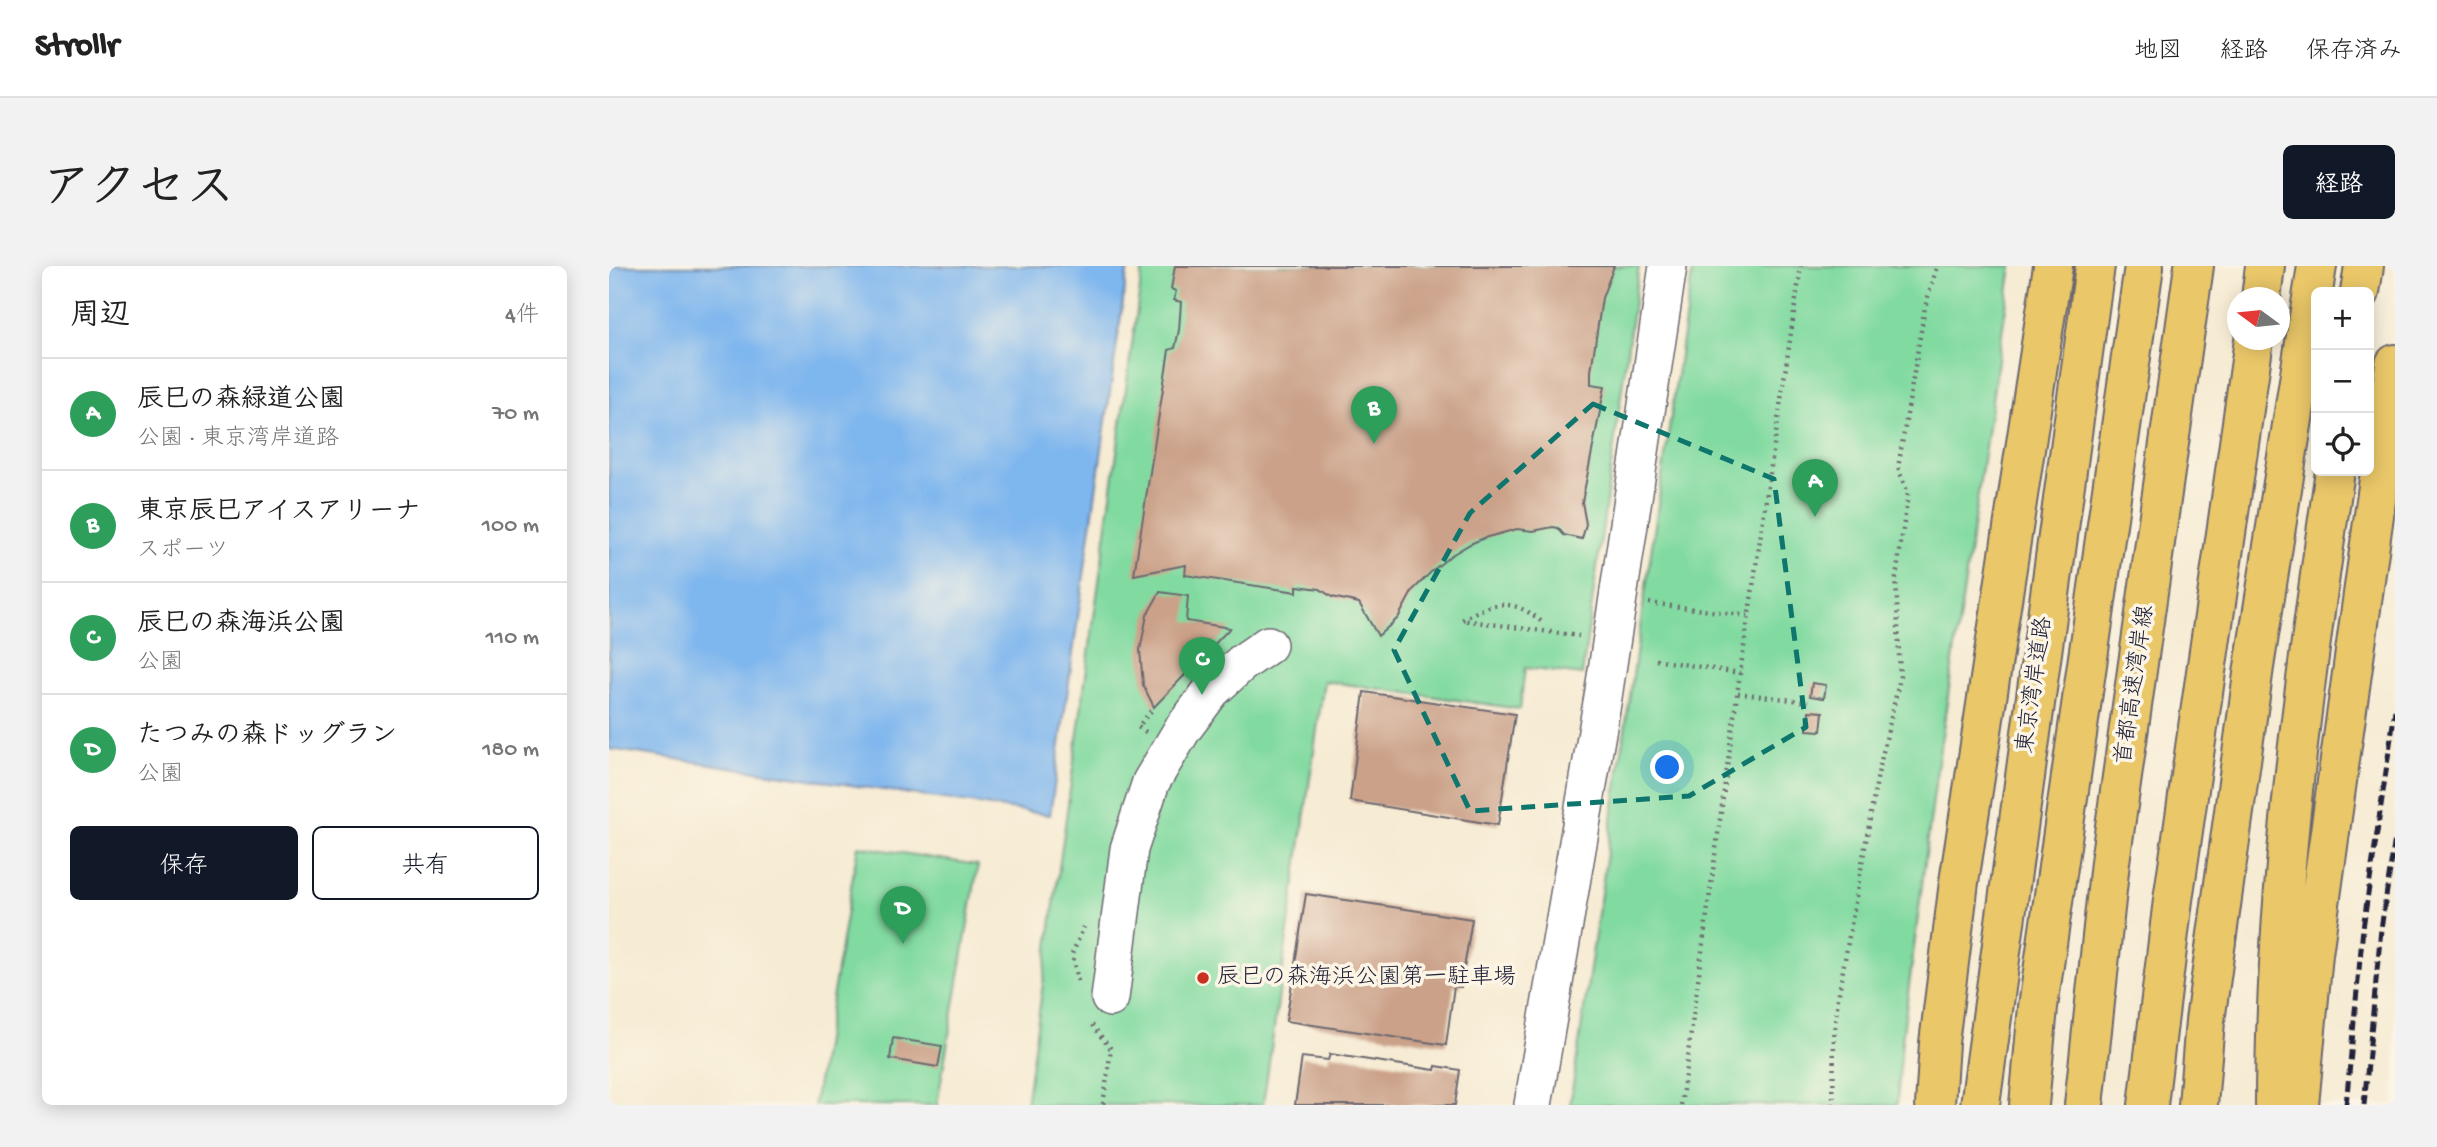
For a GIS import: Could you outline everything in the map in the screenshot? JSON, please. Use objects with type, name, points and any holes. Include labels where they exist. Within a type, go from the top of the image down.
[{"type":"highway","points":[[1934,1105],[1959,882],[2053,266]]},
{"type":"highway","name":"東京湾岸道路","points":[[1980,1105],[2095,266]]},
{"type":"highway","points":[[2029,1105],[2038,1007],[2144,266]]},
{"type":"highway","name":"首都高速湾岸線","points":[[2084,1105],[2110,862],[2193,266]]},
{"type":"highway","points":[[2262,287],[2265,266]]},
{"type":"highway","points":[[2198,1105],[2205,1021],[2254,667],[2317,266]]},
{"type":"highway","points":[[2361,287],[2364,266]]},
{"type":"highway","points":[[2148,1105],[2175,887],[2253,350]]},
{"type":"highway","points":[[2299,1105],[2313,954],[2395,364]]},
{"type":"highway","points":[[2275,1105],[2280,952],[2291,798],[2334,476]]},
{"type":"street","points":[[1533,1105],[1603,697],[1668,266]]},
{"type":"street","points":[[1110,998],[1129,849],[1151,782],[1182,730],[1212,690],[1242,663],[1268,645]]},
{"type":"path","points":[[1681,1105],[1740,673],[1801,266]]},
{"type":"path","points":[[1833,1105],[1834,1037],[1838,998],[1876,788],[1900,678],[1896,578],[1908,494],[1899,468],[1925,307],[1937,266]]},
{"type":"path","points":[[1649,611],[1650,601],[1749,616]]},
{"type":"path","points":[[1541,621],[1529,611],[1509,605],[1486,606],[1462,620],[1592,637]]},
{"type":"path","points":[[1656,660],[1740,673]]},
{"type":"path","points":[[1738,693],[1808,702]]},
{"type":"highlighted area","points":[[1593,404],[1774,479],[1806,727],[1689,796],[1470,811],[1394,650],[1470,513]]},
{"type":"green space","points":[[1143,266],[1639,266],[1582,675],[1525,668],[1520,709],[1324,681],[1263,1105],[1026,1105]]},
{"type":"green space","points":[[1693,266],[2012,266],[1937,769],[1902,1040],[1897,1105],[1570,1105]]},
{"type":"green space","points":[[858,846],[978,865],[937,1105],[814,1105]]},
{"type":"water","points":[[609,266],[1128,266],[1050,815],[609,749]]},
{"type":"building","points":[[1175,266],[1614,266],[1602,298],[1591,371],[1591,384],[1605,386],[1582,502],[1586,524],[1582,539],[1564,535],[1558,528],[1553,527],[1533,531],[1517,529],[1470,544],[1450,556],[1413,590],[1398,618],[1378,636],[1359,603],[1332,597],[1320,589],[1297,586],[1297,592],[1185,575],[1186,565],[1134,575],[1169,350],[1175,348],[1179,330],[1181,302],[1174,300],[1176,291],[1171,289]]},
{"type":"building","points":[[1160,592],[1188,596],[1186,621],[1230,628],[1154,707],[1143,685],[1140,650],[1147,615]]},
{"type":"building","points":[[1812,683],[1826,685],[1824,698],[1810,696]]},
{"type":"building","points":[[1364,692],[1515,714],[1498,825],[1350,801]]},
{"type":"building","points":[[1809,711],[1823,712],[1821,731],[1807,730]]},
{"type":"building","points":[[1306,894],[1472,919],[1461,987],[1454,986],[1446,1045],[1286,1021]]},
{"type":"building","points":[[893,1038],[942,1046],[938,1067],[890,1059]]},
{"type":"building","points":[[1330,1054],[1435,1070],[1436,1066],[1460,1070],[1455,1105],[1295,1105],[1302,1057],[1328,1060]]},
{"type":"railway","points":[[2346,1105],[2363,928],[2395,710]]},
{"type":"railway","points":[[2364,1105],[2381,929],[2395,838]]},
{"type":"place","name":"東京辰巳アイスアリーナ","points":[[1374,444]]},
{"type":"place","name":"辰巳の森緑道公園","points":[[1815,517]]},
{"type":"place","name":"辰巳の森海浜公園","points":[[1202,695]]},
{"type":"place","name":"たつみの森ドッグラン","points":[[903,944]]},
{"type":"place","name":"辰巳の森海浜公園第一駐車場","points":[[1203,978]]}]
